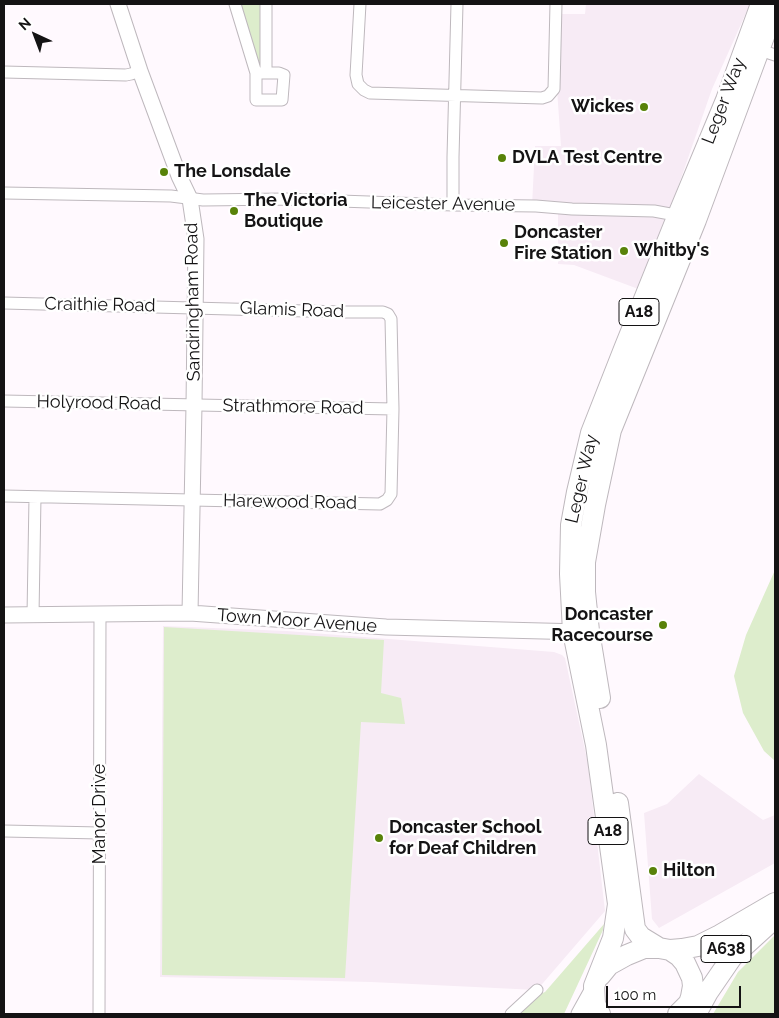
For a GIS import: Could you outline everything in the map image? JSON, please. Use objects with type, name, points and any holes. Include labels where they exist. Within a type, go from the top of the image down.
[{"type":"highway","name":"Leger Way","points":[[760,50],[761,4]]},
{"type":"highway","name":"Leger Way","points":[[595,982],[613,938],[618,904],[581,632],[586,592],[586,562],[595,504],[611,430],[687,218],[760,50],[775,7]]},
{"type":"highway","name":"Leger Way","points":[[581,632],[618,804],[635,929],[641,937],[679,956],[685,963],[692,978],[693,986],[688,1009]]},
{"type":"highway","name":"A638","points":[[665,949],[682,949],[698,946],[775,903]]},
{"type":"highway","points":[[688,1009],[708,992],[732,957],[775,917]]},
{"type":"highway","points":[[600,1014],[595,1004],[595,982],[609,966],[626,955],[644,948],[665,949]]},
{"type":"street","name":"Sandringham Road","points":[[118,4],[140,71],[179,176],[190,199],[197,250],[190,613]]},
{"type":"street","points":[[235,4],[261,73],[266,4]]},
{"type":"street","points":[[360,4],[356,74],[358,84],[364,90],[370,93],[454,97],[542,98],[548,96],[554,89],[556,4]]},
{"type":"street","points":[[454,205],[453,157],[457,4]]},
{"type":"street","points":[[4,72],[126,75],[140,71]]},
{"type":"street","name":"Leicester Avenue","points":[[4,193],[171,196],[204,200],[284,199],[536,206],[654,211],[687,218]]},
{"type":"street","name":"Craithie Road","points":[[4,303],[196,308]]},
{"type":"street","name":"Glamis Road","points":[[196,308],[383,312],[388,314],[391,319],[392,409]]},
{"type":"street","name":"Holyrood Road","points":[[4,400],[194,405]]},
{"type":"street","name":"Strathmore Road","points":[[194,405],[392,409]]},
{"type":"street","name":"Harewood Road","points":[[4,496],[380,504],[387,500],[391,494],[392,409]]},
{"type":"street","points":[[33,615],[35,497]]},
{"type":"street","name":"Town Moor Avenue","points":[[4,615],[190,613],[386,627],[581,632]]},
{"type":"street","name":"Manor Drive","points":[[98,1014],[100,614]]},
{"type":"street","points":[[4,831],[100,833]]},
{"type":"street","points":[[579,1014],[595,982]]},
{"type":"street","points":[[511,1014],[537,990]]},
{"type":"shaded area","points":[[586,4],[750,4],[712,89],[641,290],[574,265],[558,264],[558,208],[532,206],[535,146],[561,146],[556,75],[557,14],[585,14]]},
{"type":"shaded area","name":"Doncaster School for Deaf Children","points":[[163,626],[287,631],[554,652],[562,655],[565,658],[588,764],[605,911],[537,990],[371,982],[160,977]]},
{"type":"shaded area","points":[[699,774],[763,820],[775,815],[775,863],[659,928],[652,919],[644,813],[667,804]]},
{"type":"green space","points":[[237,4],[261,4],[260,61],[258,62]]},
{"type":"green space","points":[[775,570],[775,761],[764,751],[743,713],[734,676],[746,635]]},
{"type":"green space","points":[[164,627],[384,640],[381,693],[401,698],[405,724],[361,722],[345,978],[162,975]]},
{"type":"green space","points":[[604,924],[603,930],[564,1014],[516,1014],[535,996],[545,992]]},
{"type":"green space","points":[[775,935],[775,1014],[713,1014],[738,972]]},
{"type":"place","name":"Wickes","points":[[644,107]]},
{"type":"place","name":"DVLA Test Centre","points":[[502,158]]},
{"type":"place","name":"The Lonsdale","points":[[164,172]]},
{"type":"place","name":"The Victoria Boutique","points":[[234,211]]},
{"type":"place","name":"Doncaster Fire Station","points":[[504,243]]},
{"type":"place","name":"Whitby's","points":[[624,251]]},
{"type":"place","name":"Doncaster Racecourse","points":[[663,625]]},
{"type":"place","name":"Doncaster School for Deaf Children","points":[[379,838]]},
{"type":"place","name":"Hilton","points":[[653,871]]}]
